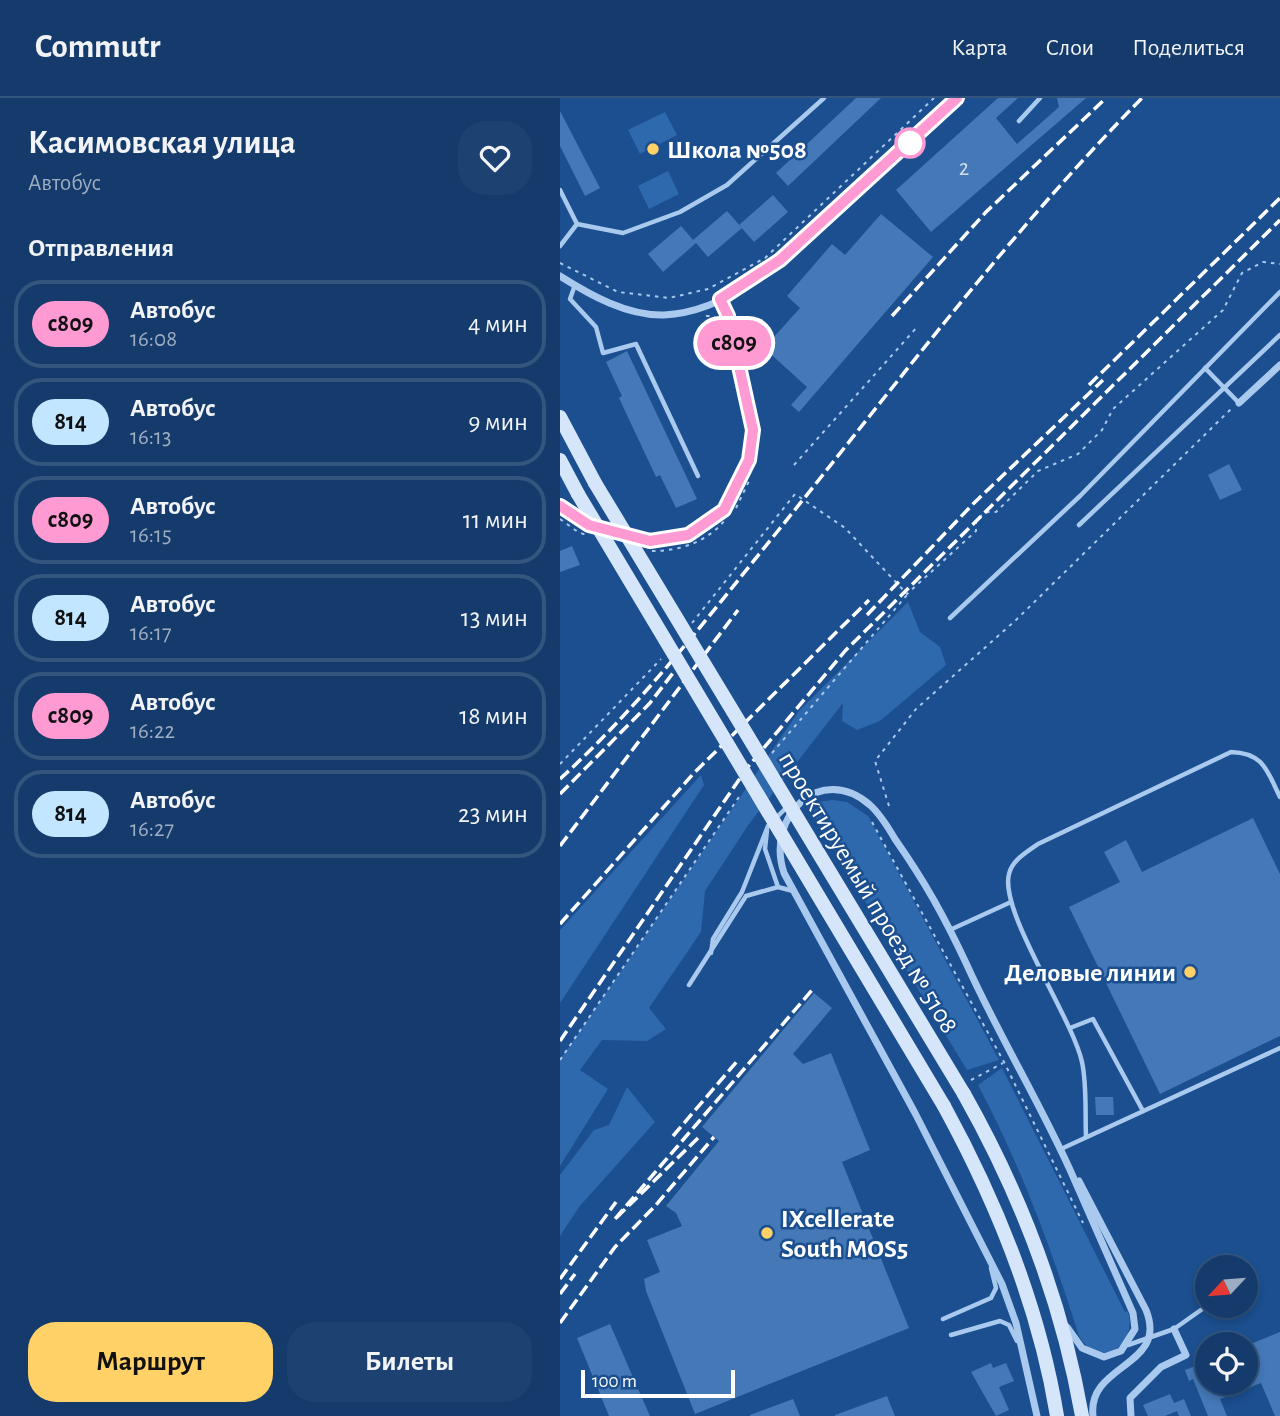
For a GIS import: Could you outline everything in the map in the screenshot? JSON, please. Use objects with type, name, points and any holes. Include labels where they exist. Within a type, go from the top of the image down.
[{"type":"main road","name":"проектируемый проезд № 5108","points":[[560,417],[595,483],[964,1094],[1015,1192],[1036,1244],[1058,1311],[1082,1416]]},
{"type":"main road","name":"проектируемый проезд № 5108","points":[[560,460],[970,1153],[1012,1249],[1032,1307],[1054,1396],[1056,1416]]},
{"type":"street","points":[[560,276],[599,298],[645,313],[666,315],[720,299],[780,260],[957,98]]},
{"type":"street","points":[[560,506],[589,525],[650,541],[688,535],[724,510],[749,460],[753,430],[728,316],[720,299]]},
{"type":"street","points":[[1239,402],[1280,365]]},
{"type":"street","points":[[1037,1416],[1012,1310],[989,1257],[781,862],[780,836],[786,818],[805,798],[824,791],[845,791],[869,804],[915,867],[952,929],[966,963],[1146,1310],[1150,1321],[1149,1340],[1138,1355],[1100,1387],[1093,1403],[1093,1416]]},
{"type":"street","points":[[1058,1311],[1073,1338],[1089,1353],[1104,1357],[1113,1356],[1128,1345],[1135,1329],[1133,1313],[1061,1149]]},
{"type":"street","points":[[1131,1416],[1130,1398],[1161,1367],[1186,1354],[1174,1329]]},
{"type":"lane","points":[[577,223],[623,233],[680,212],[727,186],[822,98]]},
{"type":"lane","points":[[1019,121],[1040,98]]},
{"type":"lane","points":[[560,190],[577,223]]},
{"type":"lane","points":[[560,246],[577,223]]},
{"type":"lane","points":[[575,285],[570,299],[596,327],[603,353],[636,344],[698,476]]},
{"type":"lane","points":[[950,618],[1080,496],[1280,292]]},
{"type":"lane","points":[[1079,525],[1280,335]]},
{"type":"lane","points":[[1205,368],[1239,402]]},
{"type":"lane","points":[[1086,1137],[1083,1062],[1011,902],[1008,874],[1017,859],[1038,844],[1231,752],[1248,752],[1263,762],[1280,797]]},
{"type":"lane","points":[[711,953],[713,939],[742,892],[768,826],[785,808],[805,798]]},
{"type":"lane","points":[[768,826],[765,849],[778,887]]},
{"type":"lane","points":[[689,985],[746,896],[778,887],[794,891]]},
{"type":"lane","points":[[952,929],[1011,902]]},
{"type":"lane","points":[[1070,1028],[1093,1019],[1143,1111]]},
{"type":"lane","points":[[1061,1149],[1280,1048]]},
{"type":"lane","points":[[943,1319],[987,1301],[994,1294],[996,1288],[989,1257]]},
{"type":"lane","points":[[1128,1345],[1149,1340],[1174,1329],[1195,1314]]},
{"type":"lane","points":[[951,1335],[1000,1321],[1009,1325],[1021,1349]]},
{"type":"path","points":[[560,263],[618,292],[669,298],[708,289],[765,258],[934,98]]},
{"type":"path","points":[[767,760],[908,594],[976,531],[976,519],[988,512],[996,512],[1038,471],[1077,454],[1102,430],[1113,409],[1223,310],[1242,273],[1263,262],[1280,264]]},
{"type":"path","points":[[794,465],[918,326]]},
{"type":"path","points":[[889,806],[875,761],[916,709],[1025,611],[1239,402]]},
{"type":"path","points":[[736,508],[750,480]]},
{"type":"path","points":[[691,624],[795,494],[845,528],[908,594]]},
{"type":"path","points":[[641,550],[672,550],[690,545],[709,535],[729,517]]},
{"type":"path","points":[[560,519],[578,532],[591,536]]},
{"type":"path","points":[[560,764],[666,654]]},
{"type":"path","points":[[560,1060],[742,793]]},
{"type":"path","points":[[971,1080],[1004,1062],[1083,1223]]},
{"type":"shaded area","points":[[665,112],[677,135],[640,154],[628,130]]},
{"type":"shaded area","points":[[668,171],[679,194],[649,209],[638,186]]},
{"type":"shaded area","points":[[908,602],[920,632],[940,647],[946,665],[880,721],[857,730],[842,721],[843,703],[749,824],[705,891],[701,932],[649,1008],[666,1029],[647,1041],[602,1040],[580,1070],[608,1089],[560,1166],[560,1060],[799,711]]},
{"type":"shaded area","points":[[701,775],[704,785],[560,1003],[560,930]]},
{"type":"shaded area","points":[[817,802],[847,802],[868,816],[999,1060],[967,1070],[808,807],[811,805],[814,810],[819,808]]},
{"type":"shaded area","points":[[1002,1068],[1125,1312],[1128,1311],[1130,1324],[1127,1335],[1115,1350],[1096,1352],[1079,1336],[1034,1208],[1008,1145],[978,1085]]},
{"type":"shaded area","points":[[627,1087],[655,1122],[579,1207],[560,1236],[560,1175],[594,1130],[609,1125]]},
{"type":"building","points":[[856,98],[881,98],[788,186],[776,173]]},
{"type":"building","points":[[998,98],[1018,98],[996,118],[1017,144],[1059,107],[1057,98],[1086,98],[931,232],[896,190]]},
{"type":"building","points":[[560,111],[600,188],[585,196],[560,146]]},
{"type":"building","points":[[773,195],[788,212],[754,242],[739,225]]},
{"type":"building","points":[[727,211],[742,228],[708,257],[696,243],[663,272],[648,254],[681,226],[693,240]]},
{"type":"building","points":[[881,214],[933,257],[799,412],[791,405],[807,387],[764,348],[800,308],[787,296],[832,244],[845,255]]},
{"type":"building","points":[[627,351],[697,499],[676,508],[660,475],[656,477],[619,398],[622,396],[606,362]]},
{"type":"building","points":[[1229,464],[1242,490],[1220,500],[1208,475]]},
{"type":"building","points":[[572,546],[580,565],[560,572],[560,551]]},
{"type":"building","name":"Деловые линии","points":[[1253,818],[1280,874],[1280,1036],[1160,1094],[1069,907],[1120,882],[1104,852],[1126,840],[1142,872]]},
{"type":"building","name":"IXcellerate South MOS5","points":[[814,993],[832,1008],[793,1054],[803,1064],[831,1053],[870,1150],[842,1162],[909,1328],[695,1414],[646,1291],[644,1279],[660,1272],[647,1240],[682,1226],[676,1213],[666,1206],[719,1141],[702,1127]]},
{"type":"building","points":[[1095,1097],[1113,1097],[1114,1115],[1096,1115]]},
{"type":"building","points":[[610,1324],[650,1416],[609,1416],[577,1338]]},
{"type":"building","points":[[1280,1332],[1280,1416],[1275,1416],[1261,1383],[1258,1384],[1258,1341]]},
{"type":"building","points":[[991,1363],[993,1368],[1006,1363],[1014,1381],[999,1387],[1009,1410],[996,1416],[971,1372]]},
{"type":"building","points":[[1195,1366],[1195,1384],[1193,1379],[1189,1381],[1185,1370]]},
{"type":"building","points":[[1170,1394],[1174,1403],[1184,1399],[1191,1416],[1179,1416],[1177,1411],[1165,1416],[1148,1416],[1143,1405]]},
{"type":"building","points":[[1199,1395],[1230,1395],[1220,1399],[1227,1416],[1208,1416]]},
{"type":"building","points":[[887,1396],[895,1416],[835,1416],[835,1415]]},
{"type":"building","points":[[793,1399],[800,1416],[750,1416],[750,1415]]},
{"type":"railway","points":[[892,316],[986,212],[1106,98]]},
{"type":"railway","points":[[560,779],[590,751],[673,660],[999,256],[1093,149],[1142,98]]},
{"type":"railway","points":[[1089,385],[1280,198]]},
{"type":"railway","points":[[560,1041],[747,768],[845,651],[1280,220]]},
{"type":"railway","points":[[867,615],[973,504],[1103,380]]},
{"type":"railway","points":[[560,924],[693,774],[869,600]]},
{"type":"railway","points":[[560,846],[738,610]]},
{"type":"railway","points":[[560,794],[650,703],[673,673]]},
{"type":"railway","points":[[698,1138],[614,1220],[813,989]]},
{"type":"railway","points":[[673,1136],[739,1059]]},
{"type":"railway","points":[[560,1323],[615,1247],[655,1206],[714,1137]]},
{"type":"railway","points":[[560,1279],[616,1202]]},
{"type":"railway","points":[[560,1294],[575,1274]]},
{"type":"bus line","name":"с809","points":[[560,506],[576,519],[589,525],[637,540],[650,541],[676,539],[698,531],[724,510],[749,460],[753,430],[750,406],[728,316],[720,299],[758,277],[780,260],[957,98]]},
{"type":"place","name":"Школа №508","points":[[653,149]]},
{"type":"place","name":"Деловые линии","points":[[1190,972]]},
{"type":"place","name":"IXcellerate South MOS5","points":[[767,1233]]}]
